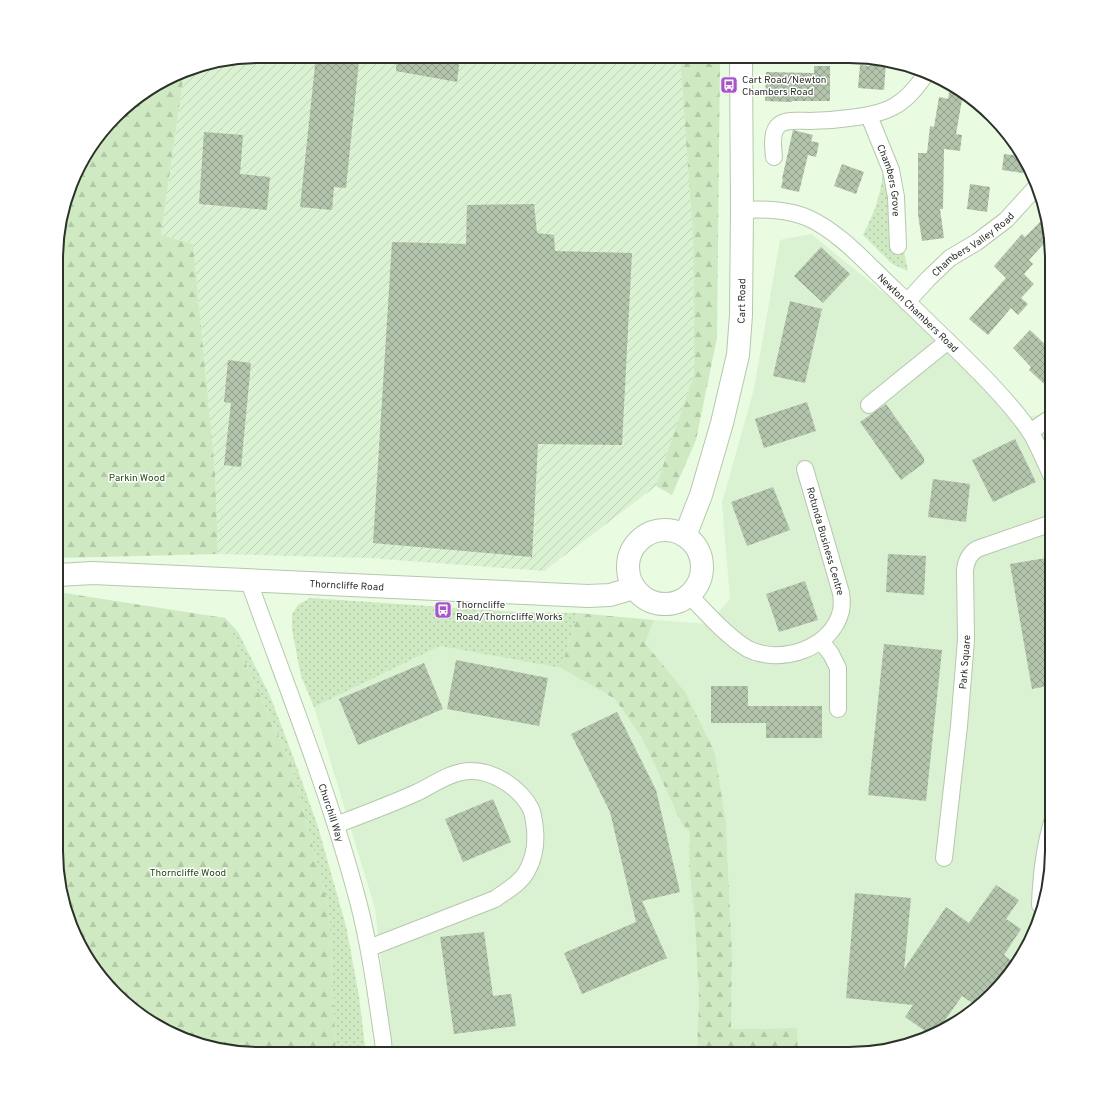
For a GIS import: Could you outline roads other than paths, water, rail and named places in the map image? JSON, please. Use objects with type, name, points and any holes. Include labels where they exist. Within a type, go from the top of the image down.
[{"type":"street","name":"Cart Road","points":[[685,536],[701,495],[722,423],[738,355],[741,316],[741,63]]},
{"type":"street","points":[[774,157],[773,143],[775,131],[779,125],[785,122],[823,121],[869,116],[883,112],[896,106],[907,98],[923,78]]},
{"type":"street","name":"Chambers Grove","points":[[869,116],[891,170],[896,196],[898,246]]},
{"type":"street","name":"Chambers Valley Road","points":[[907,302],[950,258],[977,242],[1006,220],[1033,191]]},
{"type":"street","name":"Newton Chambers Road","points":[[742,210],[765,209],[795,214],[808,218],[847,244],[948,341],[1006,401],[1030,432],[1045,461]]},
{"type":"street","points":[[869,405],[948,341]]},
{"type":"street","points":[[1030,432],[1045,422]]},
{"type":"street","name":"Rotunda Business Centre","points":[[689,595],[741,645],[758,653],[767,655],[794,654],[821,641],[833,628],[841,613],[841,593],[805,469]]},
{"type":"street","name":"Park Square","points":[[944,858],[959,726],[966,640],[965,570],[967,561],[977,549],[1045,525]]},
{"type":"street","points":[[660,530],[676,532],[685,536],[696,546],[701,561],[702,571],[698,582],[689,595],[672,603],[662,604],[652,602],[642,596],[634,588],[628,575],[630,553],[638,541],[647,534],[660,530]]},
{"type":"street","name":"Thorncliffe Road","points":[[63,575],[92,573],[248,579],[588,596],[610,595],[634,588]]},
{"type":"street","name":"Churchill Way","points":[[248,579],[272,648],[292,697],[336,825],[358,901],[369,948],[384,1047]]},
{"type":"street","points":[[821,641],[831,654],[838,668],[838,709]]},
{"type":"street","points":[[336,825],[417,792],[449,777],[476,771],[503,780],[521,795],[532,810],[536,841],[535,853],[527,873],[513,886],[495,899],[369,948]]},
{"type":"street","points":[[1041,891],[1045,853]]},
{"type":"place","name":"Cart Road/Newton Chambers Road","points":[[729,85]]},
{"type":"place","name":"Thorncliffe Road/Thorncliffe Works","points":[[443,610]]},
{"type":"park label","name":"Parkin Wood","points":[[137,477]]},
{"type":"park label","name":"Thorncliffe Wood","points":[[188,872]]}]
